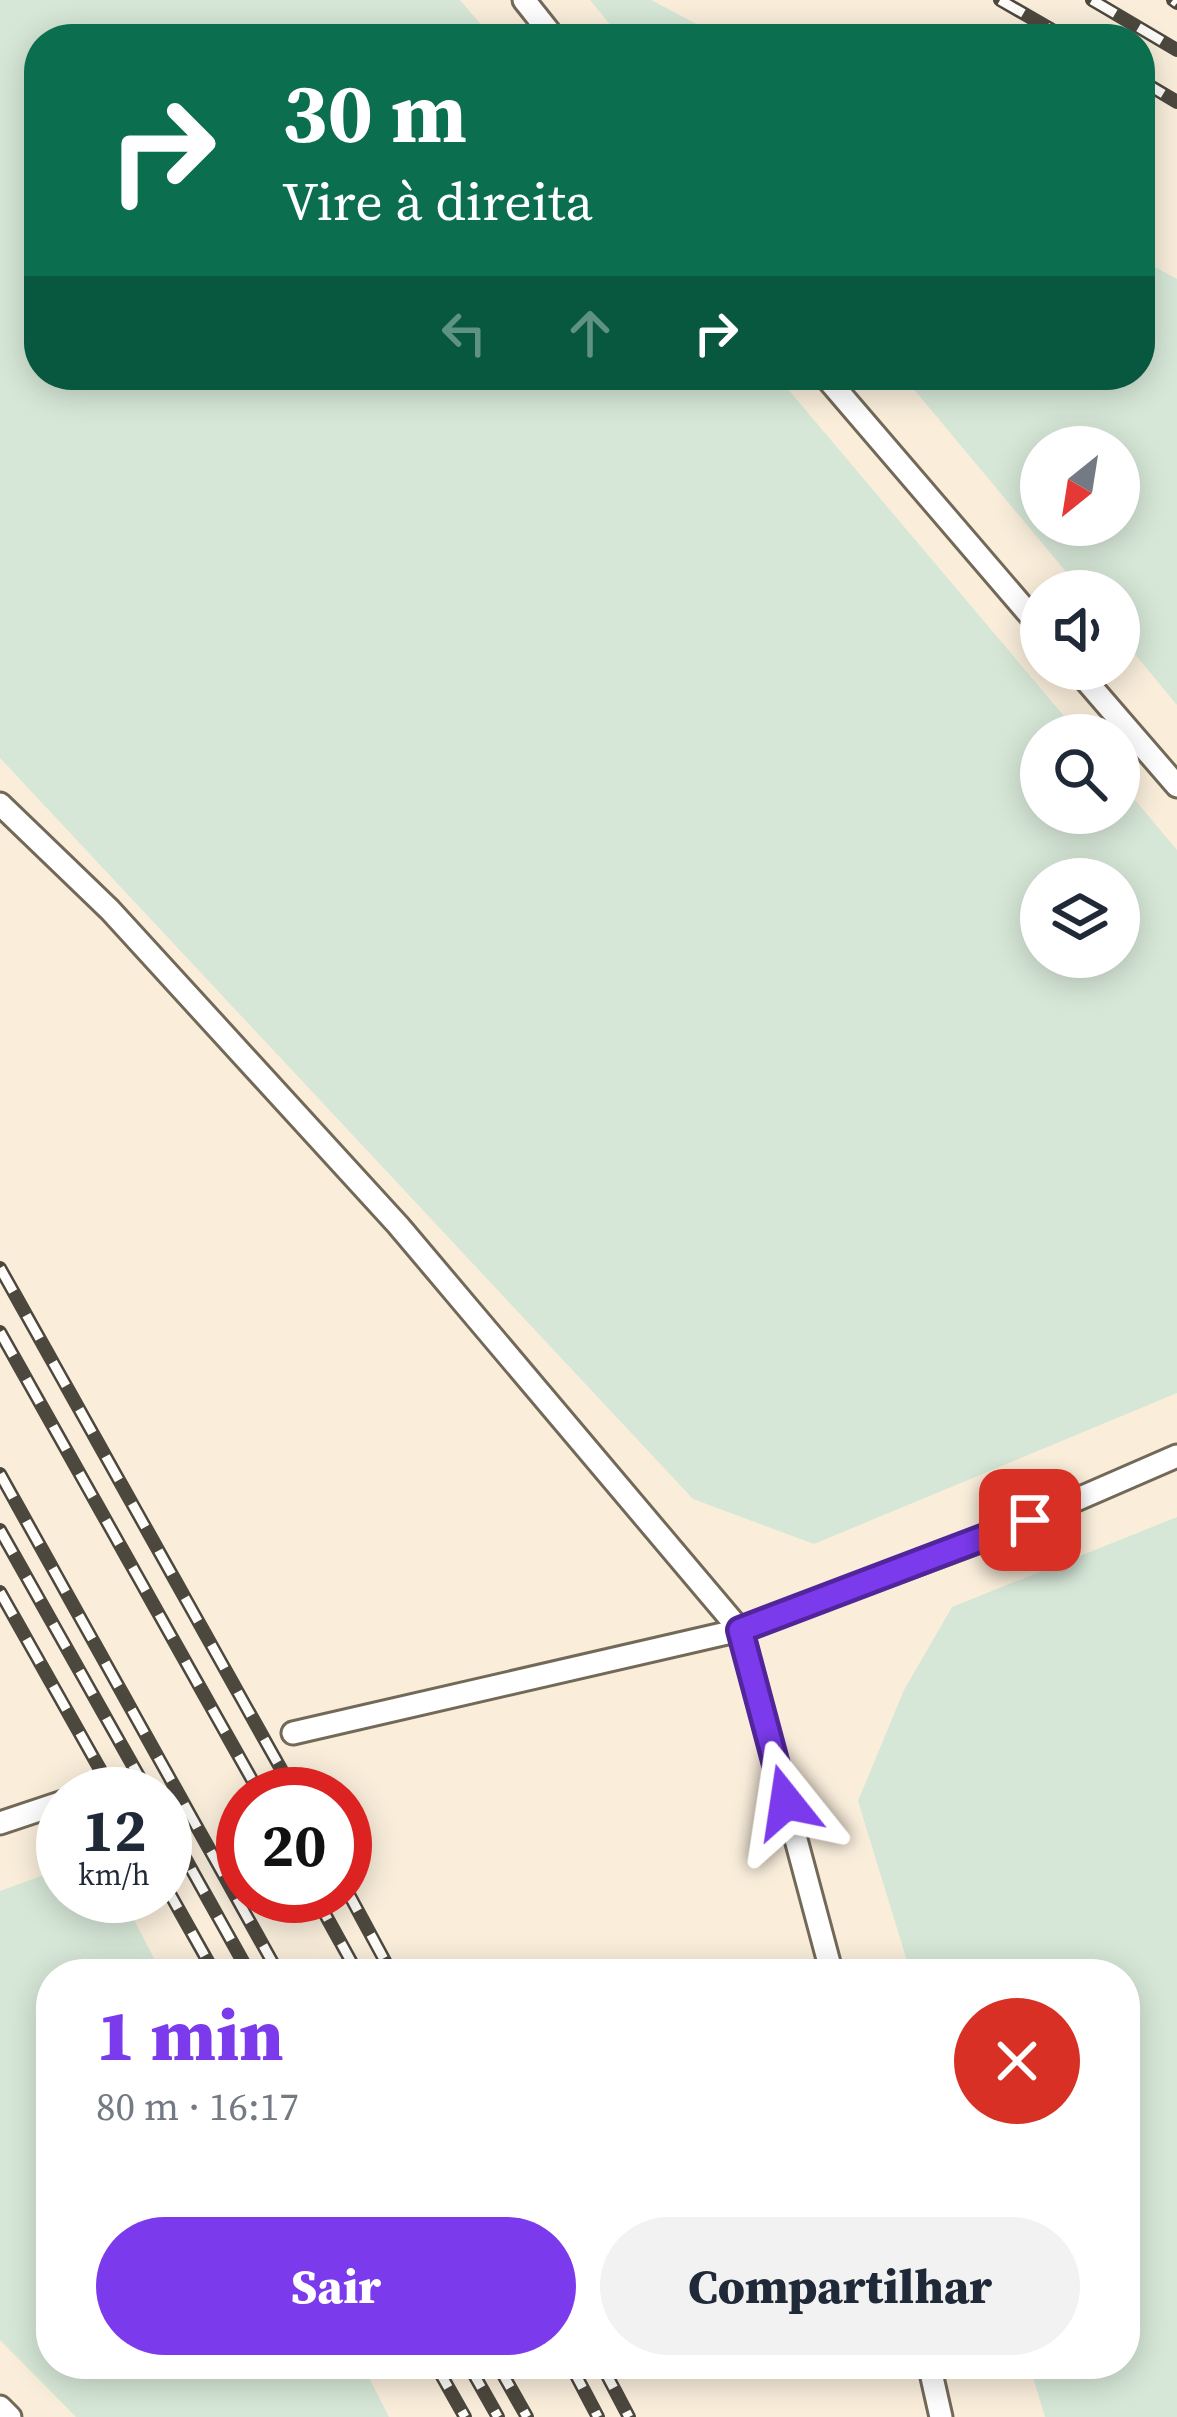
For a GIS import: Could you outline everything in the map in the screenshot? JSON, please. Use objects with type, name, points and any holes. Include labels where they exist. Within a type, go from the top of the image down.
[{"type":"lane","points":[[524,0],[543,24]]},
{"type":"lane","points":[[837,390],[1020,604]]},
{"type":"lane","points":[[1094,690],[1177,786]]},
{"type":"lane","points":[[0,804],[110,910],[398,1226],[740,1630],[828,1959]]},
{"type":"lane","points":[[292,1732],[740,1630],[993,1536],[1177,1456]]},
{"type":"lane","points":[[0,1823],[36,1811]]},
{"type":"lane","points":[[932,2379],[941,2417]]},
{"type":"lane","points":[[0,2407],[10,2417]]},
{"type":"green space","points":[[0,0],[460,0],[480,24],[24,24],[24,390],[789,390],[1020,664],[1020,690],[1042,690],[1062,714],[1020,714],[1020,834],[1140,834],[1140,806],[1177,850],[1177,1393],[814,1544],[693,1499],[0,758]]},
{"type":"green space","points":[[590,0],[651,0],[697,24],[610,24]]},
{"type":"green space","points":[[1155,267],[1177,279],[1177,705],[1140,660],[1140,570],[1064,570],[1044,546],[1140,546],[1140,426],[1020,426],[1020,517],[914,390],[1155,390]]},
{"type":"green space","points":[[1177,1517],[1177,2417],[1045,2417],[1034,2379],[1140,2379],[1140,1959],[906,1959],[858,1801],[904,1690],[952,1607]]},
{"type":"green space","points":[[36,1878],[36,1923],[136,1923],[154,1959],[36,1959],[36,2376],[0,2340],[0,1891]]},
{"type":"green space","points":[[38,2379],[370,2379],[389,2417],[76,2417]]},
{"type":"railway","points":[[1000,0],[1042,24]]},
{"type":"railway","points":[[1092,0],[1133,24]]},
{"type":"railway","points":[[1173,0],[1177,3]]},
{"type":"railway","points":[[1155,37],[1177,50]]},
{"type":"railway","points":[[1155,89],[1177,102]]},
{"type":"railway","points":[[0,1268],[280,1767]]},
{"type":"railway","points":[[0,1332],[245,1767]]},
{"type":"railway","points":[[0,1474],[271,1959]]},
{"type":"railway","points":[[0,1530],[134,1767]]},
{"type":"railway","points":[[0,1592],[99,1767]]},
{"type":"railway","points":[[192,1870],[242,1959]]},
{"type":"railway","points":[[186,1923],[207,1959]]},
{"type":"railway","points":[[330,1923],[350,1959]]},
{"type":"railway","points":[[364,1923],[384,1959]]},
{"type":"railway","points":[[443,2379],[465,2417]]},
{"type":"railway","points":[[476,2379],[498,2417]]},
{"type":"railway","points":[[505,2379],[527,2417]]},
{"type":"railway","points":[[578,2379],[598,2417]]},
{"type":"railway","points":[[609,2379],[629,2417]]},
{"type":"route","points":[[786,1802],[740,1630],[1030,1520]]}]
